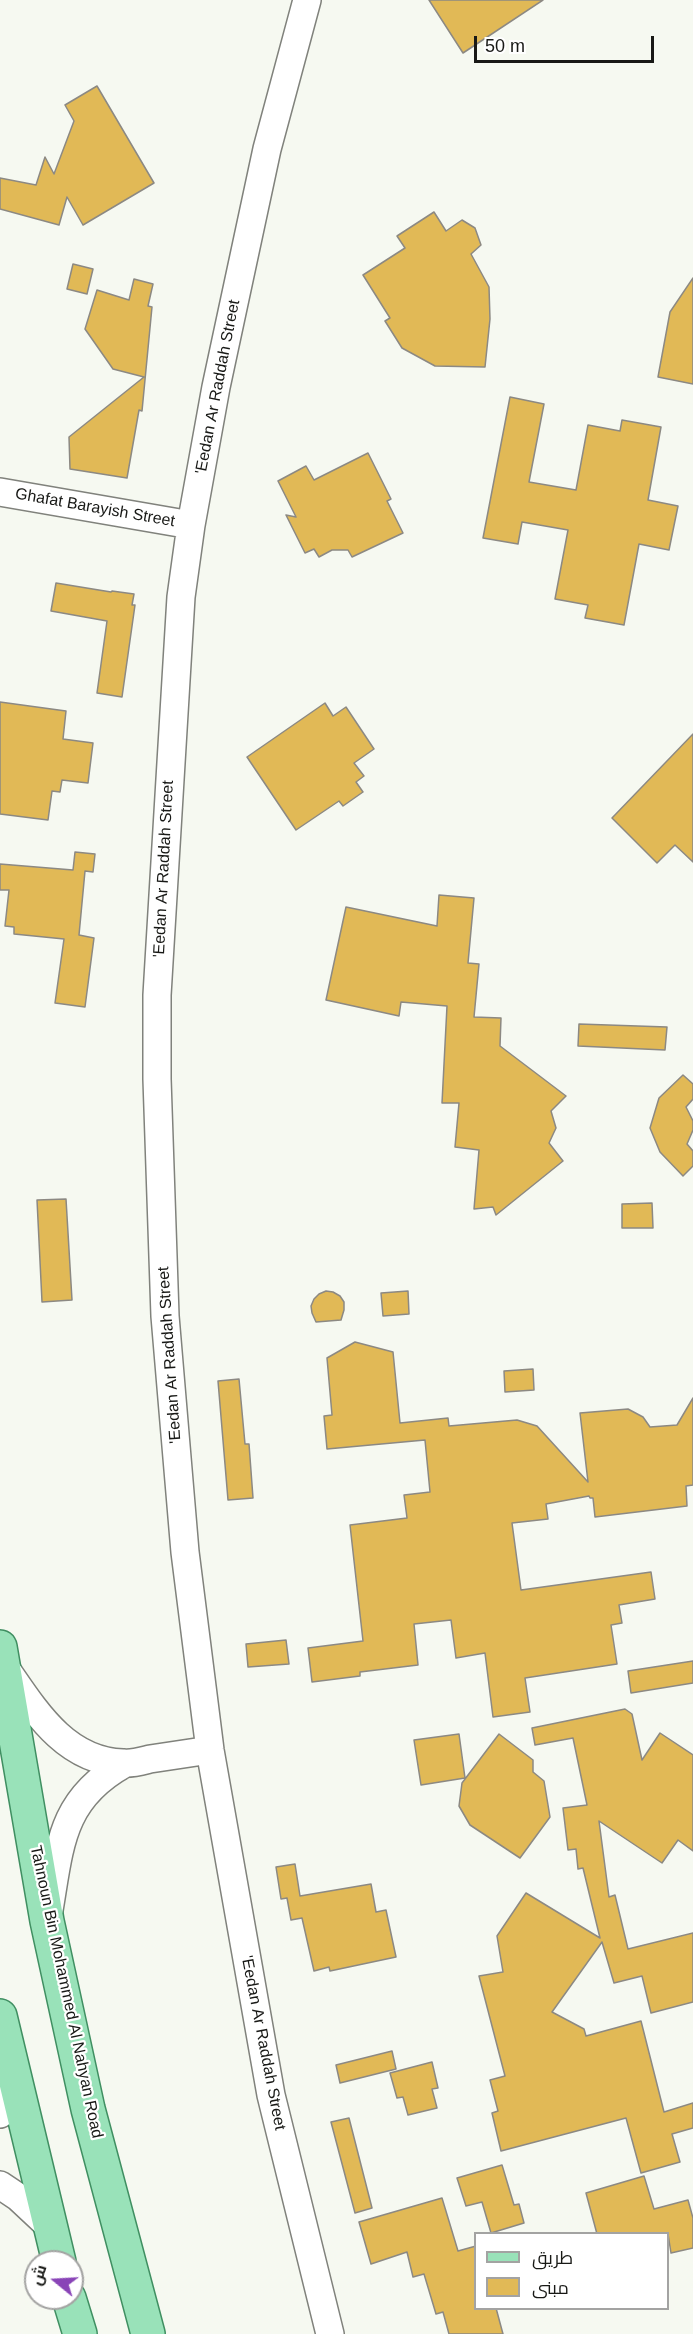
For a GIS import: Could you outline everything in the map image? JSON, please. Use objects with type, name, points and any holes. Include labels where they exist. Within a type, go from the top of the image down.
[{"type":"main road","name":"Tahnoun Bin Mohammed Al Nahyan Road","points":[[2,1656],[47,1921],[88,2109],[148,2334]]},
{"type":"main road","points":[[0,2016],[56,2250]]},
{"type":"main road","points":[[73,2310],[80,2334]]},
{"type":"street","name":"'Eedan Ar Raddah Street","points":[[308,0],[267,149],[216,387],[191,525],[180,620],[157,995],[157,1080],[165,1316],[184,1552],[210,1750],[271,2095],[330,2334]]},
{"type":"street","name":"Ghafat Barayish Street","points":[[0,492],[191,525]]},
{"type":"street","points":[[2,1656],[48,1727],[64,1742],[83,1753],[124,1764]]},
{"type":"street","points":[[47,1921],[61,1840],[78,1803],[91,1787],[106,1774],[124,1764],[210,1750]]},
{"type":"street","points":[[0,2114],[15,2083]]},
{"type":"street","points":[[0,2185],[18,2197],[49,2226]]},
{"type":"building","points":[[429,0],[543,0],[463,53]]},
{"type":"building","points":[[97,86],[154,183],[83,225],[67,197],[59,225],[0,209],[0,178],[36,185],[45,157],[54,174],[74,121],[65,105]]},
{"type":"building","points":[[434,212],[446,231],[462,220],[475,228],[481,245],[471,254],[489,287],[490,319],[485,367],[435,366],[402,348],[385,321],[390,318],[363,275],[405,248],[397,236]]},
{"type":"building","points":[[73,264],[93,269],[87,294],[67,289]]},
{"type":"building","points":[[693,278],[693,384],[658,377],[670,312]]},
{"type":"building","points":[[134,279],[153,284],[148,306],[152,307],[142,411],[139,410],[127,478],[70,469],[69,437],[144,377],[113,369],[85,329],[97,290],[129,300]]},
{"type":"building","points":[[510,397],[544,404],[529,482],[576,490],[588,425],[620,431],[622,420],[661,427],[648,500],[678,506],[669,550],[639,544],[624,625],[585,618],[588,605],[555,599],[568,530],[522,522],[518,544],[483,538]]},
{"type":"building","points":[[368,453],[391,499],[387,501],[403,533],[352,557],[348,550],[332,550],[319,557],[314,549],[305,553],[286,515],[296,517],[278,481],[306,466],[314,480]]},
{"type":"building","points":[[56,583],[134,594],[132,605],[135,605],[122,697],[97,693],[107,621],[51,611]]},
{"type":"building","points":[[0,702],[66,711],[63,739],[93,743],[88,783],[62,780],[60,792],[52,791],[48,820],[0,814]]},
{"type":"building","points":[[325,703],[333,716],[346,707],[374,749],[354,763],[364,776],[356,782],[363,792],[343,806],[339,801],[296,830],[247,757]]},
{"type":"building","points":[[693,734],[693,862],[675,845],[657,863],[612,818]]},
{"type":"building","points":[[75,852],[95,854],[93,872],[85,871],[79,935],[94,938],[85,1007],[55,1003],[64,939],[14,934],[14,927],[5,926],[9,890],[0,890],[0,864],[73,870]]},
{"type":"building","points":[[439,895],[474,898],[468,963],[479,964],[474,1017],[501,1018],[500,1046],[566,1096],[551,1111],[556,1128],[549,1143],[563,1161],[496,1215],[493,1207],[474,1209],[479,1150],[455,1147],[459,1103],[442,1103],[447,1006],[401,1002],[399,1016],[326,1000],[346,907],[437,926]]},
{"type":"building","points":[[579,1024],[667,1027],[665,1050],[578,1046]]},
{"type":"building","points":[[683,1075],[693,1084],[693,1099],[686,1107],[693,1121],[693,1130],[687,1144],[693,1151],[693,1166],[683,1176],[660,1152],[650,1128],[659,1098]]},
{"type":"building","points":[[66,1199],[72,1300],[42,1302],[37,1200]]},
{"type":"building","points":[[652,1203],[653,1228],[622,1228],[622,1204]]},
{"type":"building","points":[[326,1291],[340,1296],[344,1302],[341,1320],[316,1322],[311,1306],[319,1294]]},
{"type":"building","points":[[408,1291],[409,1314],[383,1316],[381,1293]]},
{"type":"building","points":[[355,1342],[393,1352],[400,1423],[448,1418],[449,1426],[517,1420],[537,1426],[588,1482],[580,1413],[628,1409],[643,1417],[650,1427],[677,1425],[693,1398],[693,1485],[686,1486],[687,1506],[595,1517],[593,1498],[589,1496],[546,1504],[548,1519],[512,1523],[521,1590],[651,1572],[655,1599],[619,1605],[622,1623],[611,1625],[617,1664],[525,1678],[530,1712],[493,1717],[485,1653],[456,1658],[451,1620],[414,1624],[418,1665],[360,1672],[360,1676],[312,1682],[308,1648],[363,1641],[350,1525],[407,1518],[404,1495],[430,1492],[425,1440],[327,1449],[324,1416],[332,1415],[327,1358]]},
{"type":"building","points":[[533,1369],[534,1390],[505,1392],[504,1371]]},
{"type":"building","points":[[239,1379],[245,1444],[249,1444],[253,1498],[228,1500],[218,1381]]},
{"type":"building","points":[[286,1640],[289,1664],[248,1667],[246,1644]]},
{"type":"building","points":[[693,1661],[693,1683],[631,1693],[628,1671]]},
{"type":"building","points":[[625,1709],[632,1714],[642,1760],[660,1733],[693,1755],[693,1851],[678,1840],[662,1863],[599,1821],[609,1897],[615,1895],[628,1949],[693,1933],[693,2002],[651,2013],[642,1976],[614,1983],[602,1942],[552,2012],[584,2029],[586,2036],[641,2021],[664,2112],[693,2103],[693,2128],[672,2134],[680,2162],[641,2173],[626,2118],[501,2151],[492,2113],[498,2111],[490,2080],[505,2076],[479,1976],[503,1972],[497,1936],[526,1893],[600,1938],[583,1868],[578,1869],[576,1849],[568,1850],[563,1808],[587,1805],[573,1738],[535,1745],[532,1728]]},
{"type":"building","points":[[459,1734],[465,1778],[421,1785],[414,1740]]},
{"type":"building","points":[[499,1734],[533,1760],[533,1772],[544,1781],[550,1817],[520,1858],[470,1825],[459,1806],[462,1783]]},
{"type":"building","points":[[295,1864],[300,1896],[371,1884],[376,1912],[386,1910],[396,1957],[330,1971],[329,1967],[314,1971],[302,1918],[291,1920],[287,1898],[281,1899],[276,1867]]},
{"type":"building","points":[[392,2051],[396,2069],[340,2083],[336,2065]]},
{"type":"building","points":[[432,2062],[438,2088],[432,2089],[437,2108],[408,2115],[403,2097],[397,2098],[390,2073]]},
{"type":"building","points":[[349,2118],[372,2208],[355,2213],[331,2122]]},
{"type":"building","points":[[502,2165],[514,2205],[519,2204],[524,2223],[491,2232],[482,2202],[466,2206],[457,2178]]},
{"type":"building","points":[[644,2176],[654,2209],[688,2200],[693,2218],[693,2248],[671,2253],[669,2232],[596,2232],[586,2193]]},
{"type":"building","points":[[442,2198],[458,2251],[474,2247],[474,2310],[497,2310],[503,2334],[449,2334],[443,2312],[436,2314],[424,2274],[413,2277],[407,2252],[371,2264],[359,2222]]}]
